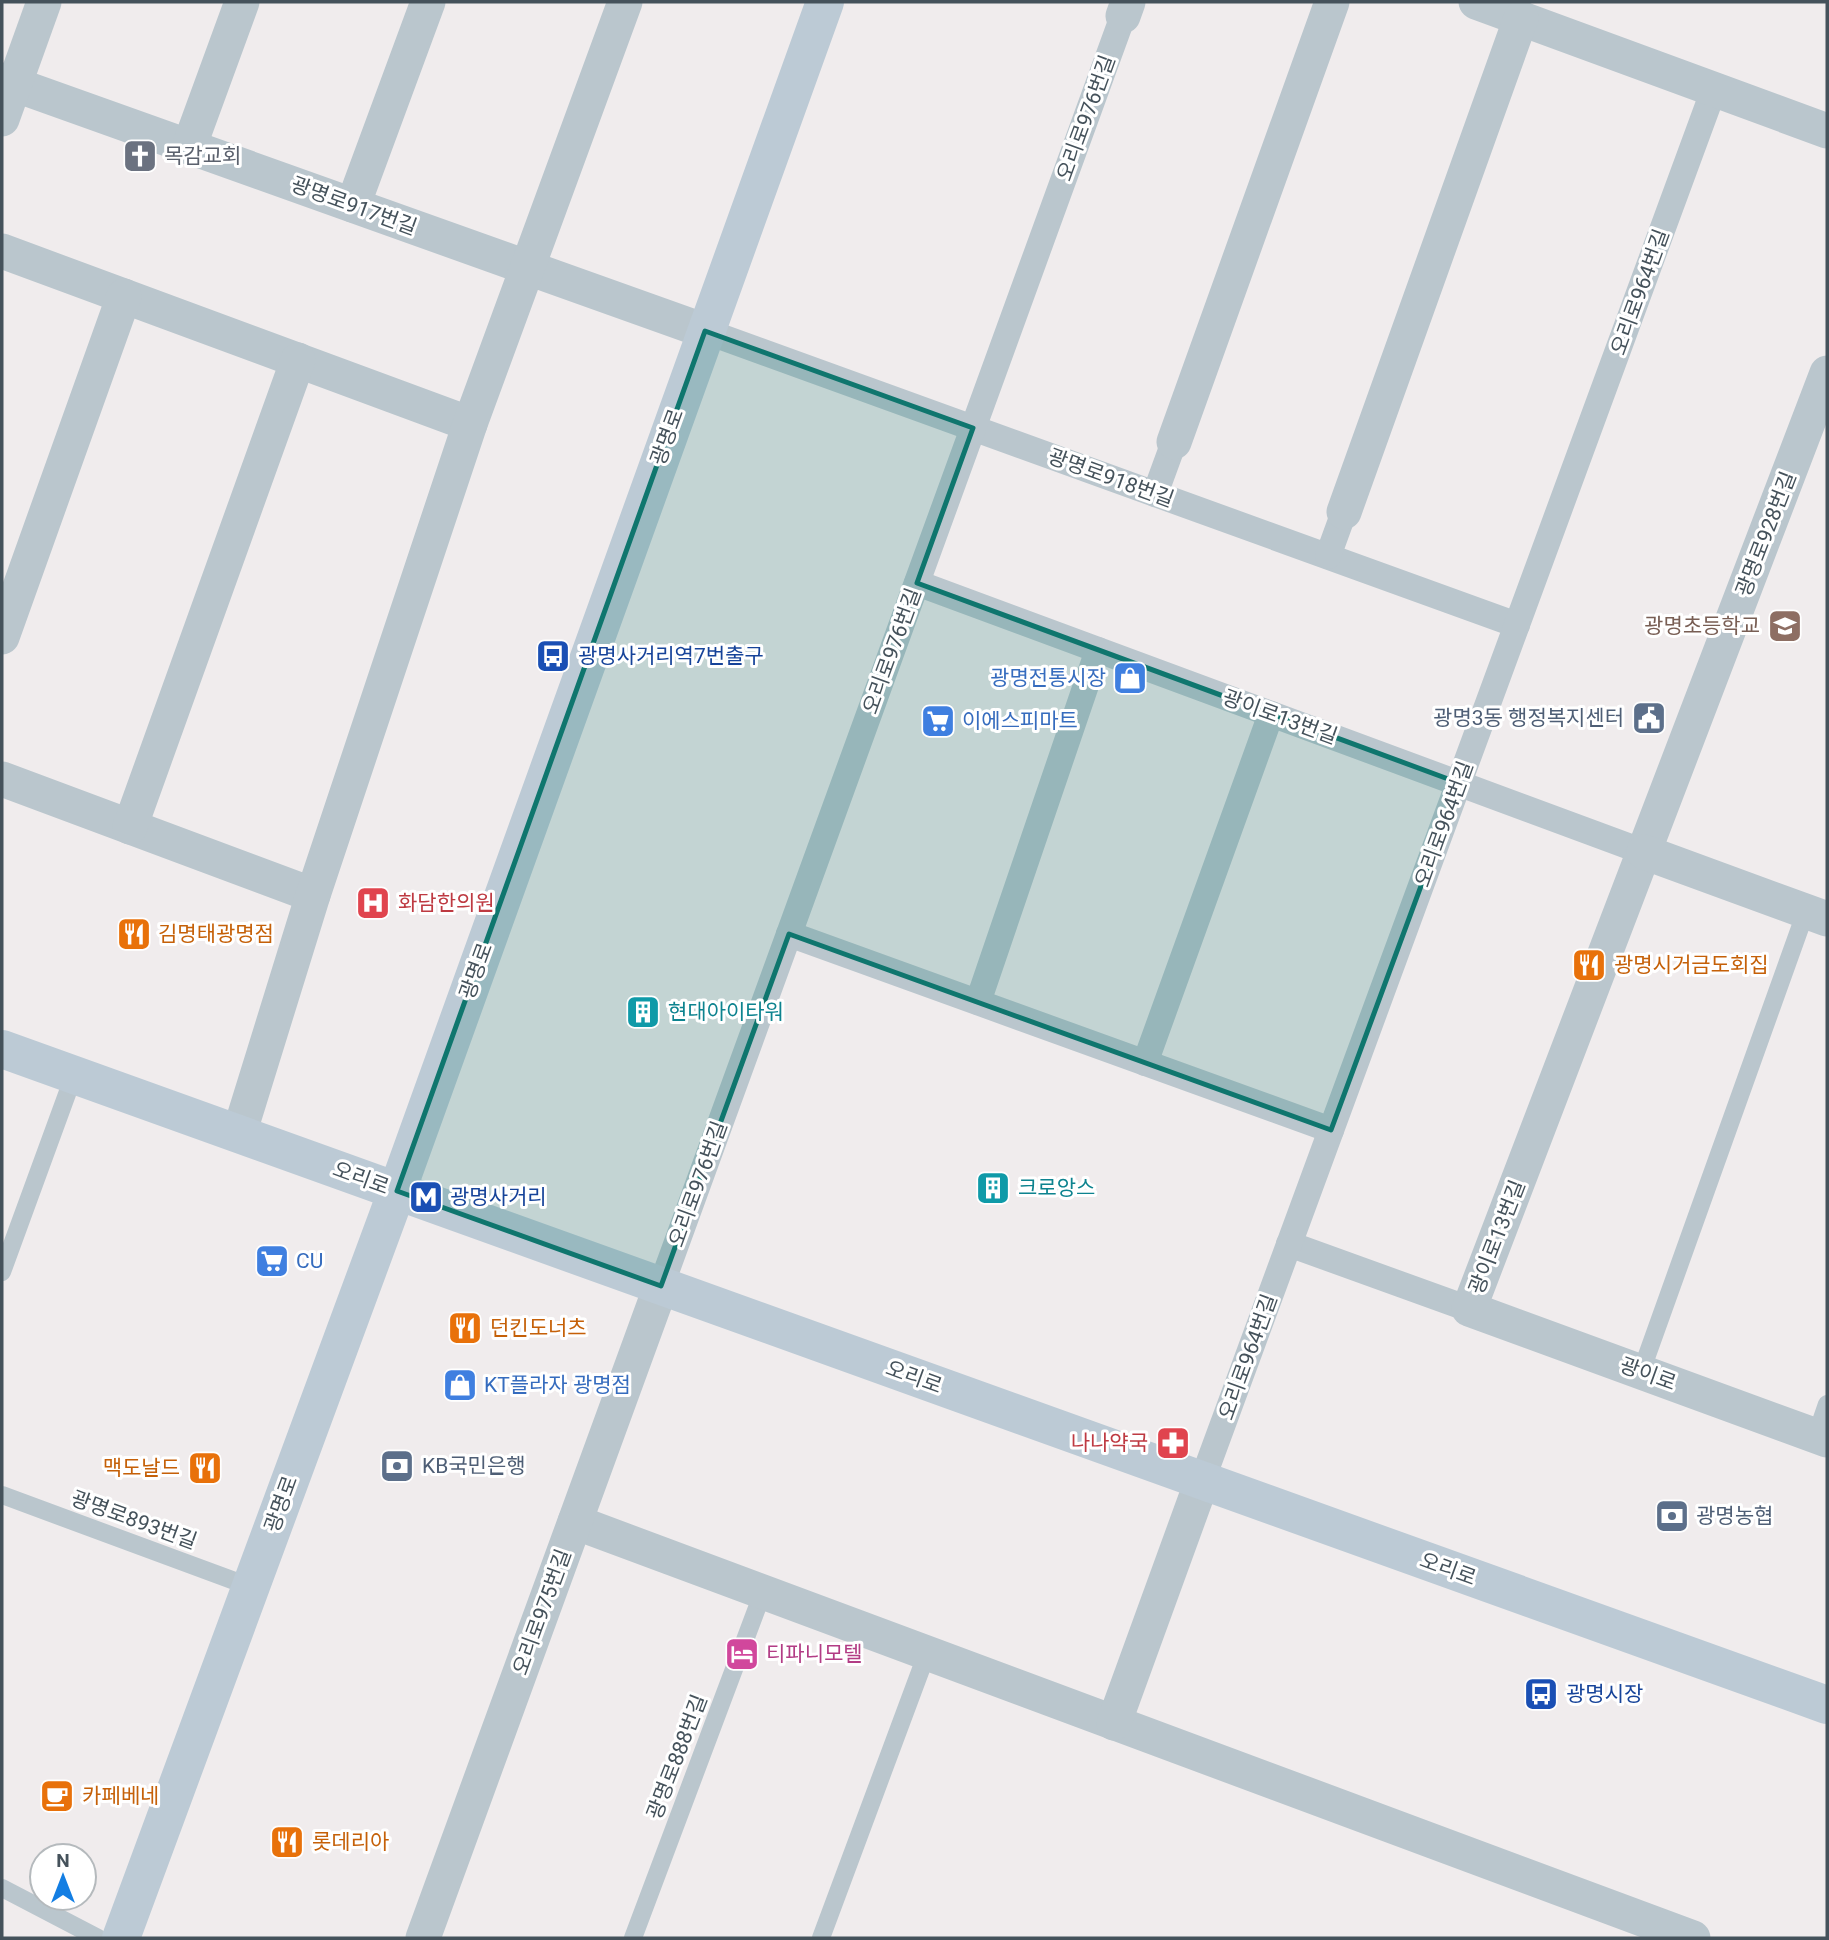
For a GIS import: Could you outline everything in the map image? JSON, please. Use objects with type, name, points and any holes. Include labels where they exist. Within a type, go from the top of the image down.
[{"type":"main road","name":"광명로","points":[[121,1938],[397,1191],[825,2]]},
{"type":"main road","name":"오리로","points":[[2,1049],[1827,1705]]},
{"type":"street","points":[[2,119],[8,82],[44,2]]},
{"type":"street","points":[[189,147],[242,2]]},
{"type":"street","points":[[353,205],[428,2]]},
{"type":"street","points":[[239,1134],[313,895],[470,424],[625,2]]},
{"type":"street","points":[[1155,494],[1332,2]]},
{"type":"street","points":[[1476,2],[1827,131]]},
{"type":"street","name":"오리로976번길","points":[[660,1286],[1126,9]]},
{"type":"street","points":[[1328,556],[1521,19]]},
{"type":"street","name":"광명로917번길","points":[[8,82],[705,331]]},
{"type":"street","name":"오리로964번길","points":[[1202,1481],[1714,89]]},
{"type":"street","points":[[2,251],[470,424]]},
{"type":"street","points":[[2,637],[124,296]]},
{"type":"street","name":"광명로918번길","points":[[705,331],[1517,625]]},
{"type":"street","points":[[130,827],[299,360]]},
{"type":"street","name":"광명로928번길","points":[[1644,852],[1827,373]]},
{"type":"street","name":"광이로13번길","points":[[917,583],[1817,915]]},
{"type":"street","points":[[978,1002],[1098,650]]},
{"type":"street","points":[[1145,1063],[1271,714]]},
{"type":"street","points":[[2,779],[313,895]]},
{"type":"street","name":"광이로13번길","points":[[1469,1309],[1644,852]]},
{"type":"street","points":[[789,934],[1331,1130]]},
{"type":"street","points":[[1289,1244],[1469,1309]]},
{"type":"street","name":"오리로975번길","points":[[423,1938],[660,1286]]},
{"type":"street","name":"광이로","points":[[1469,1309],[1641,1371],[1823,1427]]},
{"type":"street","points":[[1114,1723],[1202,1481]]},
{"type":"street","points":[[575,1522],[1693,1938]]},
{"type":"lane","name":"광이로13번길","points":[[1641,1371],[1817,915]]},
{"type":"lane","points":[[2,1272],[74,1075]]},
{"type":"lane","name":"광명로893번길","points":[[2,1495],[251,1587]]},
{"type":"lane","name":"광명로888번길","points":[[633,1938],[763,1592]]},
{"type":"lane","points":[[821,1938],[928,1653]]},
{"type":"lane","points":[[2,1888],[98,1938]]},
{"type":"highlighted area","points":[[705,331],[973,428],[917,583],[1459,783],[1331,1130],[789,934],[661,1286],[397,1191]]},
{"type":"place","name":"목감교회","points":[[140,156]]},
{"type":"place","name":"광명초등학교","points":[[1785,626]]},
{"type":"place","name":"광명사거리역7번출구","points":[[553,656]]},
{"type":"place","name":"광명전통시장","points":[[1130,678]]},
{"type":"place","name":"광명3동 행정복지센터","points":[[1649,718]]},
{"type":"place","name":"이에스피마트","points":[[938,721]]},
{"type":"place","name":"화담한의원","points":[[373,903]]},
{"type":"place","name":"김명태광명점","points":[[134,934]]},
{"type":"place","name":"광명시거금도회집","points":[[1589,965]]},
{"type":"place","name":"현대아이타워","points":[[643,1012]]},
{"type":"place","name":"크로앙스","points":[[993,1188]]},
{"type":"place","name":"광명사거리","points":[[426,1197]]},
{"type":"place","name":"CU","points":[[272,1261]]},
{"type":"place","name":"던킨도너츠","points":[[465,1328]]},
{"type":"place","name":"KT플라자 광명점","points":[[460,1385]]},
{"type":"place","name":"나나약국","points":[[1173,1443]]},
{"type":"place","name":"KB국민은행","points":[[397,1466]]},
{"type":"place","name":"맥도날드","points":[[205,1468]]},
{"type":"place","name":"광명농협","points":[[1672,1516]]},
{"type":"place","name":"티파니모텔","points":[[742,1654]]},
{"type":"place","name":"광명시장","points":[[1541,1694]]},
{"type":"place","name":"카페베네","points":[[57,1796]]},
{"type":"place","name":"롯데리아","points":[[287,1842]]}]
